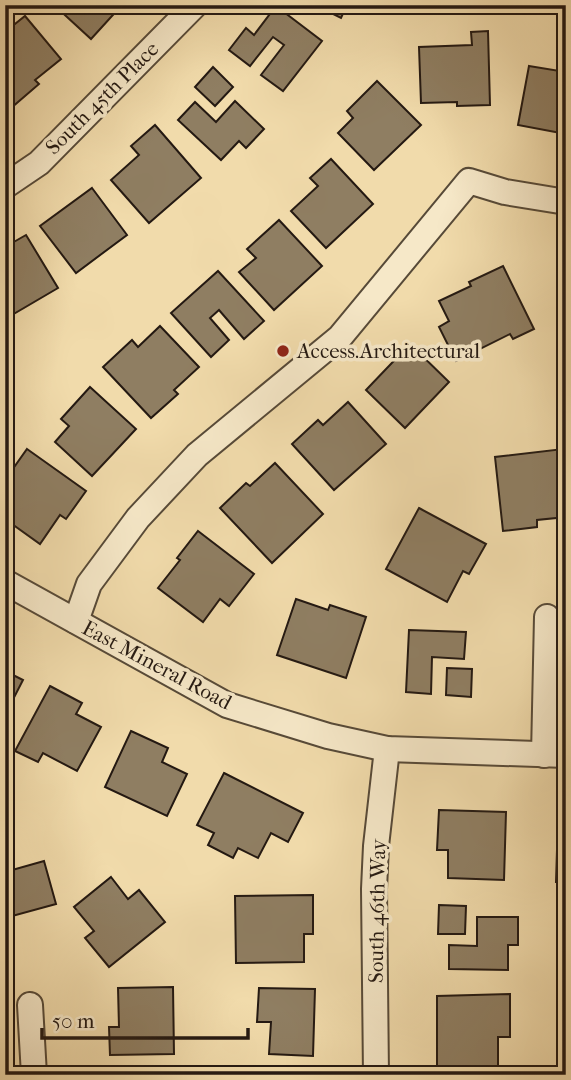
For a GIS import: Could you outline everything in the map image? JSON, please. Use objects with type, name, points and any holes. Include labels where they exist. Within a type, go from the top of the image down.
[{"type":"street","name":"South 45th Place","points":[[5,186],[39,163],[195,5]]},
{"type":"street","points":[[75,621],[89,584],[138,518],[197,455],[340,337],[469,181],[505,192],[566,202]]},
{"type":"street","name":"East Mineral Road","points":[[5,582],[227,705],[328,736],[387,749],[555,755]]},
{"type":"street","points":[[547,617],[555,755]]},
{"type":"street","name":"South 46th Way","points":[[376,1075],[376,846],[387,749]]},
{"type":"street","points":[[30,1006],[34,1075]]},
{"type":"building","points":[[54,5],[122,5],[91,39]]},
{"type":"building","points":[[315,5],[347,5],[341,18]]},
{"type":"building","points":[[276,6],[322,41],[283,91],[261,75],[284,45],[273,37],[250,66],[229,50],[246,28],[254,35]]},
{"type":"building","points":[[25,16],[61,59],[35,80],[39,84],[11,108],[5,101],[5,32]]},
{"type":"building","points":[[488,31],[490,105],[421,103],[419,47],[472,45],[471,32]]},
{"type":"building","points":[[529,66],[566,72],[566,134],[518,125]]},
{"type":"building","points":[[213,67],[233,87],[215,106],[195,87]]},
{"type":"building","points":[[377,81],[421,125],[374,170],[338,133],[353,118],[347,111]]},
{"type":"building","points":[[235,101],[264,129],[246,148],[239,141],[221,160],[178,120],[195,102],[216,122]]},
{"type":"building","points":[[155,125],[201,178],[149,223],[111,180],[139,155],[131,146]]},
{"type":"building","points":[[331,159],[373,204],[326,248],[291,211],[318,186],[310,178]]},
{"type":"building","points":[[92,188],[127,235],[76,273],[40,226]]},
{"type":"building","points":[[279,220],[322,266],[274,310],[239,272],[256,258],[247,249]]},
{"type":"building","points":[[26,235],[58,288],[5,319],[5,247]]},
{"type":"building","points":[[503,266],[534,329],[513,339],[510,334],[456,361],[439,327],[449,321],[439,301],[471,286],[469,282]]},
{"type":"building","points":[[218,271],[264,321],[244,339],[219,310],[210,318],[229,340],[211,357],[171,313]]},
{"type":"building","points":[[160,326],[199,367],[174,390],[178,394],[151,418],[103,367],[132,340],[138,347]]},
{"type":"building","points":[[410,344],[449,382],[405,428],[366,390]]},
{"type":"building","points":[[90,387],[136,429],[92,476],[55,442],[69,426],[61,419]]},
{"type":"building","points":[[348,402],[386,444],[334,490],[292,444],[318,420],[323,425]]},
{"type":"building","points":[[27,449],[86,491],[66,519],[60,515],[40,544],[5,519],[5,495],[12,485],[5,480]]},
{"type":"building","points":[[563,449],[566,517],[537,520],[537,527],[503,531],[495,457]]},
{"type":"building","points":[[275,463],[323,514],[272,563],[220,508],[246,483],[250,486]]},
{"type":"building","points":[[419,508],[486,544],[469,574],[463,571],[447,602],[386,569]]},
{"type":"building","points":[[198,531],[254,574],[229,606],[220,599],[203,622],[158,588]]},
{"type":"building","points":[[296,599],[328,610],[330,605],[366,617],[346,678],[277,655]]},
{"type":"building","points":[[409,630],[466,632],[464,659],[432,657],[431,694],[406,692]]},
{"type":"building","points":[[447,668],[472,669],[471,697],[446,695]]},
{"type":"building","points":[[5,671],[23,680],[5,715]]},
{"type":"building","points":[[50,686],[82,703],[76,714],[101,727],[77,771],[43,753],[38,762],[15,751]]},
{"type":"building","points":[[131,731],[168,748],[162,762],[187,774],[167,816],[105,787]]},
{"type":"building","points":[[224,773],[303,813],[288,842],[271,833],[258,858],[238,848],[233,858],[208,845],[214,833],[197,825]]},
{"type":"building","points":[[439,810],[506,812],[504,880],[448,878],[448,850],[437,850]]},
{"type":"building","points":[[558,818],[566,818],[566,882],[556,882]]},
{"type":"building","points":[[44,861],[56,904],[5,918],[5,872]]},
{"type":"building","points":[[111,877],[128,899],[139,890],[165,922],[109,967],[85,938],[94,931],[74,907]]},
{"type":"building","points":[[313,895],[313,934],[304,934],[304,962],[236,963],[235,896]]},
{"type":"building","points":[[439,905],[466,906],[465,934],[438,934]]},
{"type":"building","points":[[477,917],[518,917],[518,945],[508,945],[508,970],[449,969],[449,945],[477,946]]},
{"type":"building","points":[[173,987],[174,1054],[110,1055],[109,1027],[119,1027],[118,988]]},
{"type":"building","points":[[259,988],[315,989],[313,1056],[269,1054],[271,1022],[257,1022]]},
{"type":"building","points":[[510,994],[510,1037],[498,1037],[498,1066],[437,1067],[437,996]]},
{"type":"place","name":"Access.Architectural","points":[[283,351]]}]
